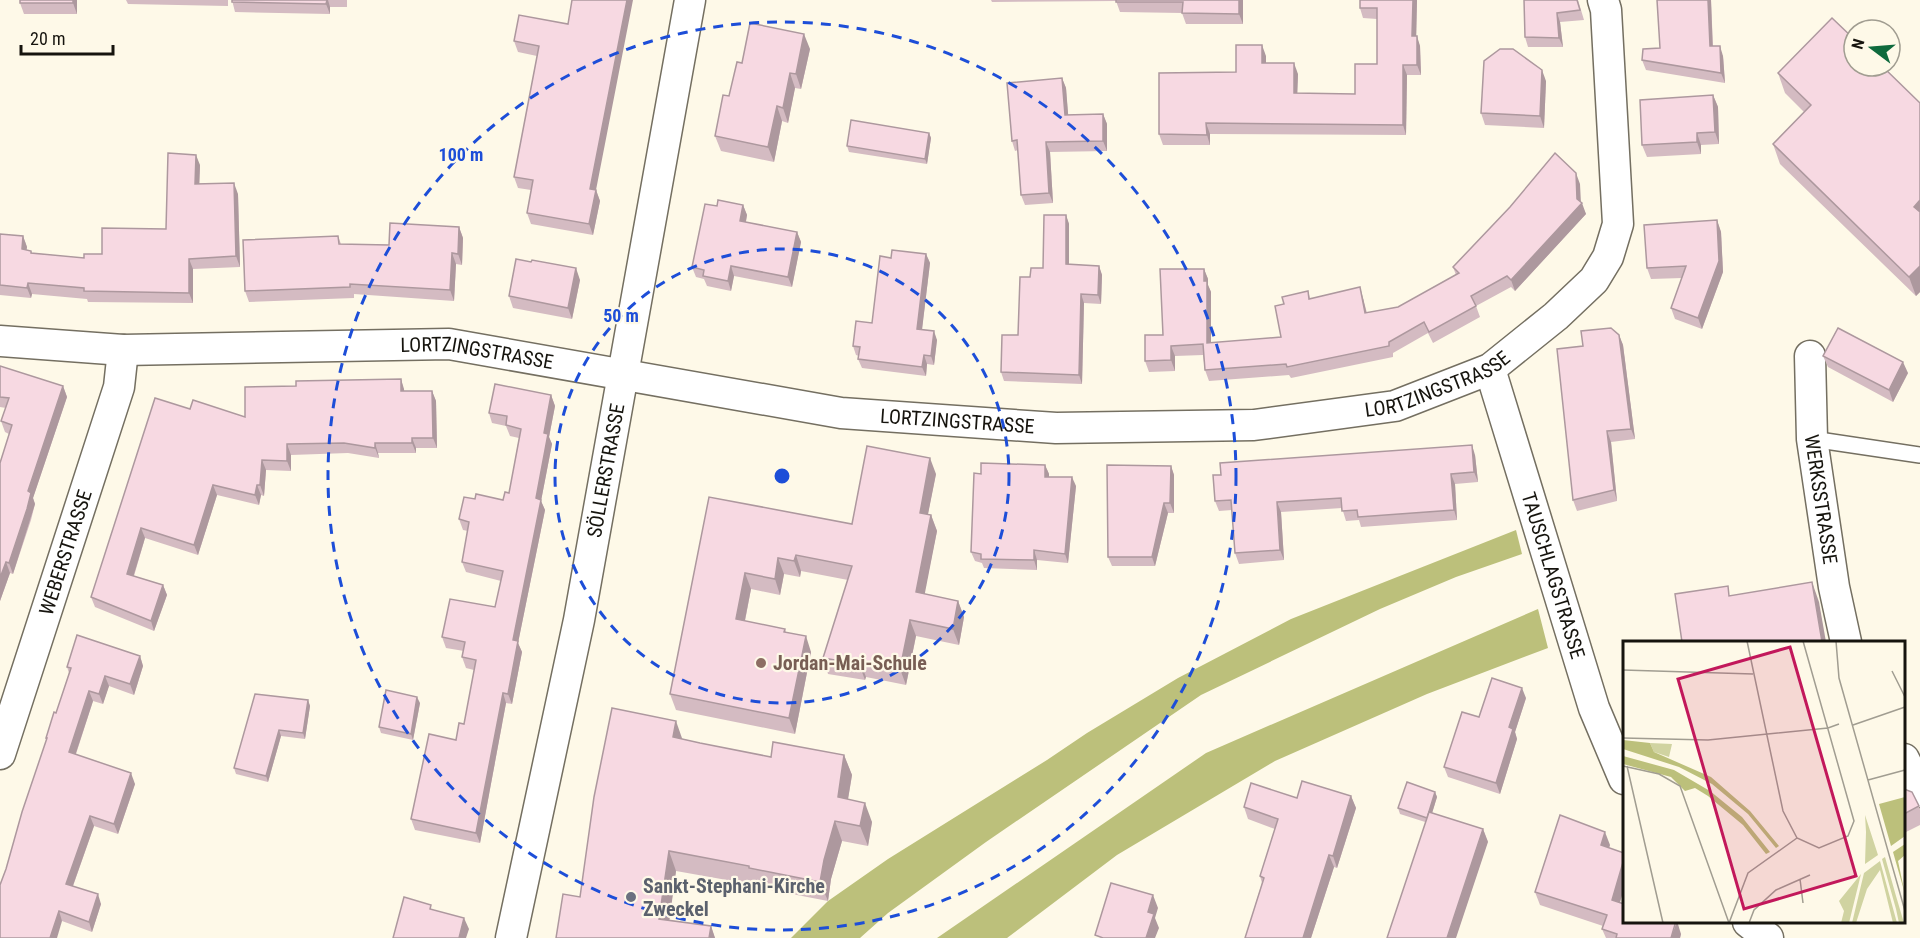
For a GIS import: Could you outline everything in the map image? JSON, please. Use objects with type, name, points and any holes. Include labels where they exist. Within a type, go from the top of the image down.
[{"type":"street","name":"SÖLLERSTRASSE","points":[[511,938],[579,620],[690,0]]},
{"type":"street","name":"LORTZINGSTRASSE","points":[[0,341],[123,350],[449,344],[841,413],[1056,428],[1254,424],[1395,406],[1490,369],[1556,316],[1594,280],[1608,257],[1618,224],[1606,10],[1603,0]]},
{"type":"street","name":"WEBERSTRASSE","points":[[0,754],[119,387],[123,350]]},
{"type":"street","name":"WERKSSTRASSE","points":[[1810,356],[1812,439],[1834,586],[1846,641]]},
{"type":"street","name":"TAUSCHLAGSTRASSE","points":[[1490,369],[1594,708],[1623,777]]},
{"type":"street","points":[[1905,761],[1920,792]]},
{"type":"street","points":[[1750,923],[1768,938]]},
{"type":"lane","points":[[1812,439],[1920,454]]},
{"type":"green space","points":[[1516,530],[1522,554],[1456,577],[1380,609],[1201,695],[986,842],[888,913],[860,938],[791,938],[828,901],[888,859],[1178,678],[1291,619]]},
{"type":"green space","points":[[1538,609],[1548,648],[1427,694],[1275,761],[1117,855],[1007,938],[937,938],[1206,753]]},
{"type":"building","points":[[20,0],[73,0],[73,3],[20,3]]},
{"type":"building","points":[[232,0],[327,0],[326,4],[232,2]]},
{"type":"building","points":[[572,0],[627,0],[590,189],[596,190],[589,224],[527,213],[533,180],[514,177],[539,46],[514,41],[519,15],[568,24]]},
{"type":"building","points":[[1116,0],[1239,0],[1239,14],[1182,13],[1183,2],[1116,2]]},
{"type":"building","points":[[1360,0],[1413,0],[1412,36],[1417,36],[1417,65],[1403,65],[1403,125],[1206,123],[1207,135],[1159,134],[1159,73],[1236,72],[1236,45],[1262,45],[1262,63],[1294,63],[1294,93],[1355,94],[1355,64],[1377,64],[1377,8],[1360,8]]},
{"type":"building","points":[[1524,0],[1577,0],[1580,10],[1557,13],[1559,38],[1525,37]]},
{"type":"building","points":[[1657,0],[1708,0],[1710,46],[1720,46],[1721,73],[1642,60],[1643,49],[1660,48]]},
{"type":"building","points":[[1832,18],[1842,28],[1842,78],[1894,78],[1920,103],[1920,200],[1914,207],[1920,212],[1920,266],[1909,277],[1773,144],[1811,105],[1778,73]]},
{"type":"building","points":[[750,23],[804,34],[796,74],[790,73],[783,108],[777,106],[768,147],[715,136],[723,95],[729,96],[737,62],[742,63]]},
{"type":"building","points":[[1500,49],[1513,49],[1542,70],[1540,116],[1481,113],[1484,61]]},
{"type":"building","points":[[1062,78],[1065,115],[1103,114],[1103,141],[1046,142],[1049,193],[1021,195],[1017,140],[1012,141],[1007,83]]},
{"type":"building","points":[[1713,95],[1715,132],[1697,133],[1697,142],[1642,145],[1640,100]]},
{"type":"building","points":[[851,120],[929,133],[925,159],[847,146]]},
{"type":"building","points":[[168,153],[196,155],[195,184],[234,183],[236,256],[189,259],[189,293],[84,291],[84,288],[28,283],[27,288],[0,285],[0,234],[23,236],[22,249],[31,251],[31,253],[84,258],[84,254],[102,254],[102,228],[166,229]]},
{"type":"building","points":[[1555,153],[1576,173],[1577,199],[1582,203],[1511,280],[1507,276],[1471,296],[1476,306],[1429,332],[1424,322],[1389,342],[1389,346],[1287,367],[1286,364],[1205,370],[1203,344],[1171,346],[1171,360],[1145,361],[1145,335],[1163,335],[1160,269],[1204,269],[1204,281],[1207,281],[1207,343],[1281,337],[1275,306],[1284,304],[1282,297],[1308,291],[1309,299],[1360,287],[1365,313],[1398,307],[1459,273],[1453,267],[1510,207]]},
{"type":"building","points":[[718,200],[743,205],[740,221],[797,232],[788,277],[731,266],[728,281],[703,276],[704,270],[692,267],[705,204],[717,206]]},
{"type":"building","points":[[1044,215],[1066,215],[1066,264],[1099,266],[1098,295],[1081,294],[1079,375],[1001,372],[1002,335],[1018,335],[1020,277],[1030,277],[1031,268],[1043,268]]},
{"type":"building","points":[[1717,220],[1719,261],[1698,318],[1671,308],[1686,266],[1647,268],[1644,225]]},
{"type":"building","points":[[390,223],[459,227],[458,254],[452,253],[450,290],[350,284],[350,287],[245,291],[243,240],[338,236],[339,244],[389,245]]},
{"type":"building","points":[[892,250],[926,254],[917,329],[934,331],[931,356],[924,355],[922,367],[858,359],[860,347],[853,346],[856,321],[872,323],[880,256],[891,258]]},
{"type":"building","points":[[516,259],[576,268],[568,308],[509,296]]},
{"type":"building","points":[[1611,328],[1619,335],[1631,429],[1607,431],[1614,490],[1573,500],[1557,349],[1583,346],[1581,331]]},
{"type":"building","points":[[1838,328],[1903,362],[1889,390],[1823,356]]},
{"type":"building","points":[[0,366],[63,386],[28,491],[31,493],[27,509],[9,563],[6,562],[0,578],[0,463],[12,425],[1,421],[9,398],[0,397]]},
{"type":"building","points":[[401,379],[401,391],[432,391],[433,438],[412,438],[412,443],[375,443],[375,448],[344,443],[287,444],[287,461],[262,460],[260,485],[257,485],[255,495],[213,485],[194,545],[141,528],[127,574],[163,585],[151,621],[91,597],[155,398],[190,409],[193,400],[245,417],[245,387],[296,386],[296,381]]},
{"type":"building","points":[[495,384],[551,395],[544,433],[548,434],[536,498],[541,500],[513,640],[518,641],[508,694],[503,693],[476,833],[411,819],[429,734],[456,740],[459,723],[464,724],[476,660],[462,657],[465,642],[442,637],[450,599],[495,607],[503,571],[462,562],[469,522],[459,519],[464,497],[475,499],[476,494],[503,500],[505,492],[509,493],[521,429],[506,425],[507,416],[489,413]]},
{"type":"building","points":[[1472,445],[1474,472],[1451,474],[1454,510],[1358,517],[1357,510],[1342,511],[1341,498],[1277,502],[1280,550],[1235,553],[1231,500],[1215,501],[1213,475],[1221,475],[1220,463]]},
{"type":"building","points":[[867,446],[930,458],[920,513],[931,515],[916,592],[958,601],[953,629],[910,620],[900,669],[860,661],[859,664],[823,658],[852,566],[796,555],[794,561],[778,558],[775,579],[745,573],[736,619],[785,629],[784,632],[806,636],[789,718],[670,694],[709,497],[852,524]]},
{"type":"building","points":[[981,463],[1045,465],[1045,477],[1072,477],[1065,554],[1034,550],[1034,560],[981,559],[981,554],[971,552],[974,473],[981,474]]},
{"type":"building","points":[[1107,465],[1171,466],[1170,503],[1164,503],[1152,557],[1108,557]]},
{"type":"building","points":[[1812,582],[1822,641],[1682,641],[1675,594],[1728,586],[1729,596]]},
{"type":"building","points":[[77,635],[140,656],[130,684],[105,676],[99,694],[89,691],[69,752],[131,773],[114,824],[90,816],[66,884],[98,894],[89,922],[59,911],[50,938],[0,938],[0,885],[54,712],[56,713],[71,668],[67,667]]},
{"type":"building","points":[[1492,678],[1522,688],[1509,727],[1513,729],[1496,783],[1444,767],[1462,712],[1479,717]]},
{"type":"building","points":[[386,690],[417,697],[411,734],[379,727]]},
{"type":"building","points":[[255,694],[308,700],[303,733],[279,730],[266,776],[234,768]]},
{"type":"building","points":[[612,708],[676,721],[673,737],[700,743],[771,757],[773,742],[844,755],[838,797],[865,803],[860,826],[835,821],[820,882],[669,851],[659,919],[711,926],[709,938],[556,938],[563,894],[580,897],[594,797]]},
{"type":"building","points":[[1302,781],[1351,796],[1333,856],[1329,855],[1303,938],[1245,938],[1264,878],[1260,876],[1278,819],[1244,807],[1251,783],[1297,798]]},
{"type":"building","points":[[1407,782],[1435,792],[1427,818],[1398,808]]},
{"type":"building","points":[[1905,789],[1912,792],[1919,806],[1905,813]]},
{"type":"building","points":[[1429,812],[1483,829],[1447,938],[1387,938]]},
{"type":"building","points":[[1560,815],[1605,832],[1601,845],[1623,853],[1623,862],[1612,900],[1623,904],[1623,923],[1675,923],[1671,938],[1616,938],[1617,934],[1602,929],[1607,915],[1535,892]]},
{"type":"building","points":[[1111,883],[1153,895],[1148,912],[1154,914],[1146,938],[1103,938],[1095,935]]},
{"type":"building","points":[[404,897],[431,905],[430,909],[464,918],[459,938],[393,938]]},
{"type":"place","name":"Jordan-Mai-Schule","points":[[761,663]]},
{"type":"place","name":"Sankt-Stephani-Kirche Zweckel","points":[[631,897]]}]
